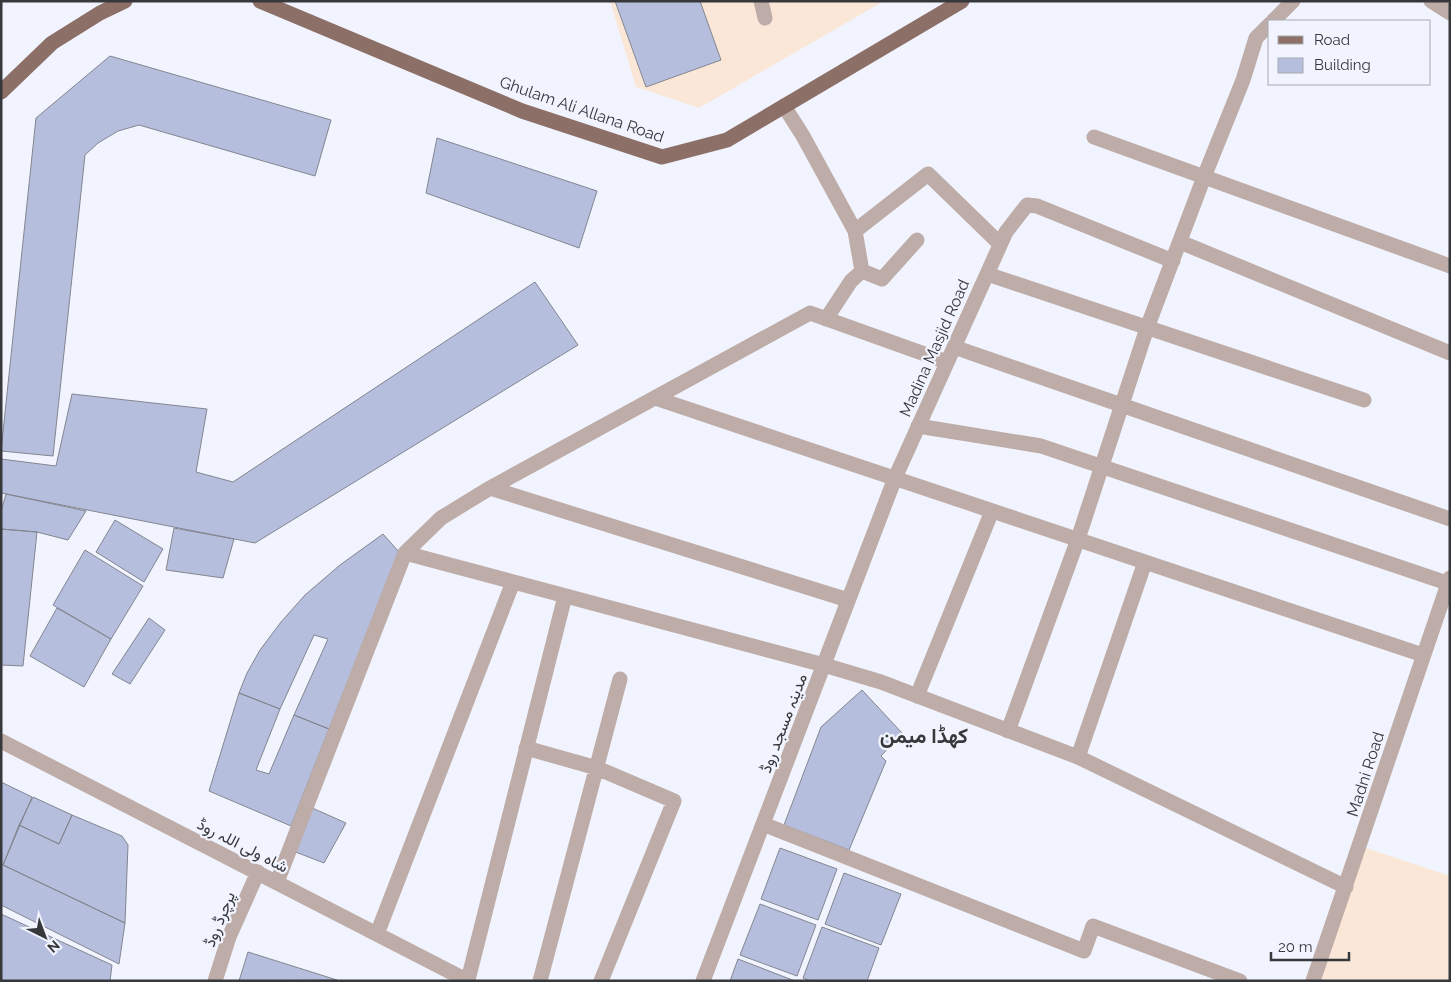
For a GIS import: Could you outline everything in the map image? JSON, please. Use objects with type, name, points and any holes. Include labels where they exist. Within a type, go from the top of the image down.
[{"type":"main road","points":[[1,92],[52,43],[100,13],[125,1]]},
{"type":"main road","name":"Ghulam Ali Allana Road","points":[[260,1],[522,111],[662,157],[727,140],[962,1]]},
{"type":"street","points":[[761,1],[765,18]]},
{"type":"street","points":[[1274,20],[1294,1]]},
{"type":"street","points":[[1431,1],[1450,13]]},
{"type":"street","points":[[1008,731],[1078,539],[1147,328],[1243,80],[1256,38],[1268,26]]},
{"type":"street","points":[[784,106],[803,136],[853,226],[862,271]]},
{"type":"street","points":[[1094,137],[1450,266]]},
{"type":"street","points":[[853,226],[928,174],[1003,238]]},
{"type":"street","name":"Madina Masjid Road","points":[[895,478],[1003,238],[1027,205],[1037,206],[1172,261]]},
{"type":"street","points":[[862,271],[882,279],[917,240]]},
{"type":"street","points":[[1180,242],[1450,353]]},
{"type":"street","points":[[826,319],[851,281],[862,271]]},
{"type":"street","points":[[986,274],[1364,400]]},
{"type":"street","points":[[277,882],[405,553],[441,518],[490,488],[810,313],[947,362]]},
{"type":"street","points":[[954,347],[1450,519]]},
{"type":"street","points":[[655,398],[1423,655]]},
{"type":"street","points":[[918,426],[1041,446],[1449,581]]},
{"type":"street","name":"مدینہ مسجد روڈ","points":[[703,981],[895,478]]},
{"type":"street","points":[[490,488],[848,600]]},
{"type":"street","points":[[917,696],[992,510]]},
{"type":"street","points":[[405,553],[824,664],[881,682],[1078,757],[1346,887]]},
{"type":"street","points":[[1078,757],[1145,562]]},
{"type":"street","name":"Madni Road","points":[[1314,981],[1449,581]]},
{"type":"street","points":[[377,934],[513,582]]},
{"type":"street","points":[[468,981],[565,596]]},
{"type":"street","points":[[540,981],[620,679]]},
{"type":"street","name":"شاہ ولی اللہ روڈ","points":[[1,741],[468,981]]},
{"type":"street","points":[[526,748],[596,768],[674,801],[601,981]]},
{"type":"street","points":[[763,824],[1084,951],[1093,926],[1240,981]]},
{"type":"street","name":"پرچرڈ روڈ","points":[[215,981],[228,937],[258,872]]},
{"type":"shaded area","points":[[610,1],[884,1],[699,108],[636,87]]},
{"type":"shaded area","points":[[1360,846],[1450,876],[1450,981],[1315,981]]},
{"type":"building","points":[[615,1],[700,1],[721,60],[646,87]]},
{"type":"building","points":[[110,56],[331,120],[315,176],[139,125],[118,131],[98,143],[85,155],[53,456],[1,451],[36,118]]},
{"type":"building","points":[[437,138],[597,191],[579,248],[426,193]]},
{"type":"building","points":[[535,282],[578,345],[255,543],[1,493],[1,459],[56,466],[72,394],[207,409],[196,472],[233,482]]},
{"type":"building","points":[[6,494],[86,511],[68,540],[37,532],[1,529],[1,512]]},
{"type":"building","points":[[115,520],[163,549],[144,582],[96,552]]},
{"type":"building","points":[[174,528],[234,539],[223,578],[166,570]]},
{"type":"building","points":[[1,529],[37,532],[23,666],[1,665]]},
{"type":"building","points":[[383,534],[399,552],[329,729],[294,715],[328,639],[314,635],[280,709],[239,693],[247,673],[260,650],[305,595],[340,565]]},
{"type":"building","points":[[85,550],[143,586],[111,639],[53,605]]},
{"type":"building","points":[[57,608],[111,639],[84,687],[30,656]]},
{"type":"building","points":[[149,618],[165,630],[130,684],[112,674]]},
{"type":"building","points":[[862,690],[902,733],[881,756],[886,761],[849,850],[784,825],[821,727]]},
{"type":"building","points":[[239,693],[280,709],[256,770],[269,774],[294,715],[329,729],[291,826],[209,791]]},
{"type":"building","points":[[1,782],[32,797],[3,865],[1,864]]},
{"type":"building","points":[[33,797],[72,815],[59,844],[19,825]]},
{"type":"building","points":[[310,807],[346,823],[324,863],[293,851]]},
{"type":"building","points":[[72,815],[122,836],[128,845],[125,923],[3,865],[19,825],[59,844]]},
{"type":"building","points":[[780,848],[837,869],[818,920],[761,899]]},
{"type":"building","points":[[1,864],[125,923],[119,964],[1,905]]},
{"type":"building","points":[[844,873],[901,894],[881,945],[825,924]]},
{"type":"building","points":[[760,904],[816,925],[797,976],[740,955]]},
{"type":"building","points":[[1,914],[112,965],[110,981],[1,981]]},
{"type":"building","points":[[822,927],[879,948],[867,981],[811,981],[803,978]]},
{"type":"building","points":[[248,952],[337,980],[239,981]]},
{"type":"building","points":[[738,959],[795,981],[730,981]]},
{"type":"district","name":"کھڈا میمن","points":[[924,736]]}]
